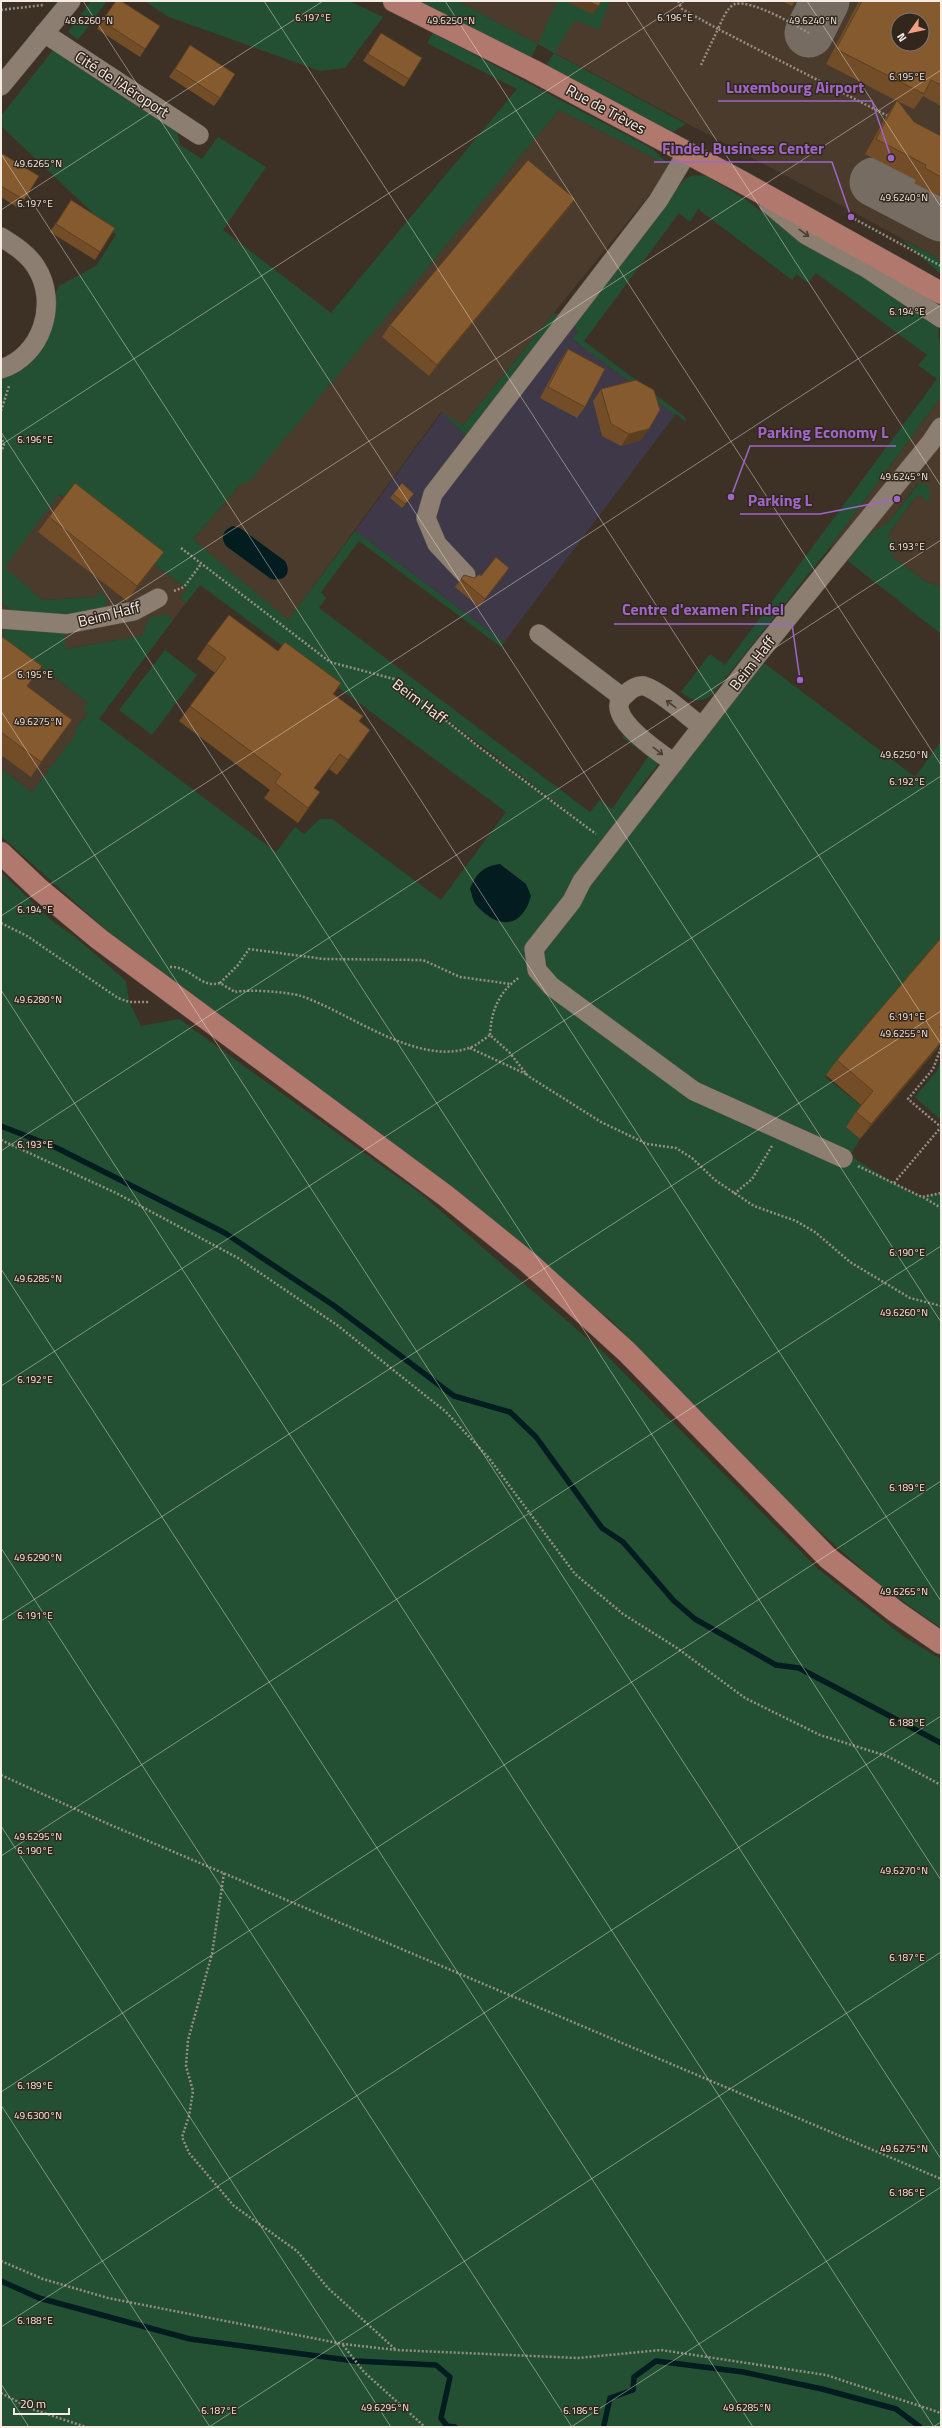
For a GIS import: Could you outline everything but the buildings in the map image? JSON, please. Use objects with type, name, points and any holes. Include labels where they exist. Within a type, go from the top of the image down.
[{"type":"main road","name":"Rue de Trèves","points":[[394,1],[532,70],[742,182],[941,293]]},
{"type":"main road","points":[[1,853],[45,894],[99,939],[446,1196],[529,1263],[627,1352],[828,1558],[895,1611],[941,1642]]},
{"type":"street","points":[[3,80],[70,2]]},
{"type":"street","name":"Cité de l'Aéroport","points":[[44,33],[199,135]]},
{"type":"street","points":[[466,575],[437,544],[426,518],[433,494],[658,202],[687,153]]},
{"type":"street","points":[[742,182],[806,235],[868,269],[941,318]]},
{"type":"street","points":[[1,237],[20,249],[36,267],[45,289],[47,315],[41,334],[28,353],[5,368]]},
{"type":"street","name":"Beim Haff","points":[[537,970],[534,949],[572,900],[582,881],[756,657],[931,442],[941,427]]},
{"type":"street","name":"Beim Haff","points":[[1,619],[67,624],[134,611],[158,598]]},
{"type":"street","points":[[539,634],[622,697]]},
{"type":"street","points":[[674,763],[624,721],[618,711],[618,704],[622,697],[632,689],[642,686],[652,689],[702,727]]},
{"type":"street","points":[[537,970],[551,986],[694,1091],[784,1133],[844,1158]]},
{"type":"path","points":[[678,1],[682,9],[718,29],[892,118]]},
{"type":"path","points":[[1,10],[70,2]]},
{"type":"path","points":[[701,65],[727,11],[735,4],[752,3],[809,33]]},
{"type":"path","points":[[851,217],[941,266]]},
{"type":"path","points":[[1,412],[12,376],[5,368]]},
{"type":"path","points":[[1,436],[4,445],[1,452]]},
{"type":"path","name":"Beim Haff","points":[[181,548],[330,662],[394,679],[479,748],[611,845]]},
{"type":"path","name":"Beim Haff","points":[[158,598],[184,587],[201,564]]},
{"type":"path","points":[[1,923],[28,936],[118,998],[129,1002],[148,1003],[162,986],[168,967],[180,966],[205,984],[212,985],[220,983],[238,966],[249,949],[324,959],[424,960],[460,977],[511,984]]},
{"type":"path","points":[[490,1035],[491,1017],[498,1000],[511,984],[537,970]]},
{"type":"path","points":[[220,983],[235,992],[245,990],[300,996],[380,1035],[436,1052],[470,1048],[490,1035]]},
{"type":"path","points":[[490,1035],[509,1052],[528,1076]]},
{"type":"path","points":[[470,1048],[528,1076],[601,1122],[647,1144],[676,1148],[692,1158],[715,1180],[754,1206],[796,1221],[815,1232],[850,1262],[910,1298],[941,1306]]},
{"type":"path","points":[[894,1183],[941,1127],[908,1099],[933,1070],[941,1048]]},
{"type":"path","points":[[734,1194],[752,1179],[766,1153],[784,1133]]},
{"type":"path","points":[[1,1140],[116,1193],[238,1258],[337,1325],[446,1412],[488,1457],[575,1574],[623,1614],[677,1648],[745,1698],[820,1735],[887,1756],[941,1785]]},
{"type":"path","points":[[844,1158],[941,1208]]},
{"type":"path","points":[[922,1197],[941,1193]]},
{"type":"path","points":[[1,1775],[106,1823],[224,1872],[941,2179]]},
{"type":"path","points":[[224,1872],[212,1954],[188,2040],[186,2066],[192,2091],[189,2116],[182,2137],[189,2153],[234,2206],[297,2251],[328,2288],[396,2350]]},
{"type":"path","points":[[1,2261],[43,2279],[108,2298],[342,2344],[396,2350],[578,2358],[661,2350],[826,2375],[941,2412]]},
{"type":"path","points":[[342,2344],[364,2372],[425,2427]]},
{"type":"path","points":[[1,2392],[32,2409],[86,2427]]},
{"type":"shaded area","points":[[457,1],[941,1],[941,260],[822,195]]},
{"type":"shaded area","points":[[559,110],[672,167],[463,425],[441,412],[288,621],[193,539],[243,482],[248,482]]},
{"type":"shaded area","points":[[571,325],[579,331],[572,339],[675,415],[504,642],[355,531],[442,412],[466,436]]},
{"type":"shaded area","points":[[941,397],[941,586],[928,583],[891,556],[887,536],[918,494],[929,502],[918,483],[889,521],[866,537],[848,561],[830,547]]},
{"type":"shaded area","points":[[58,494],[187,589],[180,598],[186,603],[173,620],[166,614],[140,636],[66,649],[9,628],[5,629],[3,632],[4,639],[88,703],[88,713],[75,729],[77,734],[32,792],[1,769],[1,603],[12,611],[96,597],[42,600],[4,567]]},
{"type":"green space","points":[[91,1],[107,1],[78,40],[68,32]]},
{"type":"green space","points":[[144,1],[349,1],[383,17],[345,68],[320,71],[169,17]]},
{"type":"green space","points":[[402,1],[457,1],[538,44],[531,58]]},
{"type":"green space","points":[[557,1],[610,1],[599,30],[575,20],[554,53],[538,44]]},
{"type":"green space","points":[[433,33],[651,148],[672,167],[559,110],[248,483],[243,482],[193,539],[288,620],[355,531],[504,642],[501,647],[359,541],[321,592],[326,598],[319,608],[590,812],[600,800],[612,809],[648,757],[622,737],[624,735],[659,763],[635,794],[644,801],[756,657],[915,777],[941,741],[941,941],[825,1077],[863,1107],[846,1127],[860,1139],[850,1156],[894,1183],[922,1197],[941,1193],[941,1628],[880,1585],[793,1508],[614,1323],[427,1169],[105,929],[1,836],[1,769],[32,792],[76,734],[75,729],[88,713],[83,709],[88,703],[4,639],[3,632],[5,629],[64,633],[66,649],[140,636],[143,634],[149,618],[166,614],[173,620],[99,719],[276,852],[295,827],[304,834],[320,819],[332,819],[441,900],[506,812],[200,585],[186,603],[180,598],[187,589],[59,494],[5,567],[42,600],[96,597],[100,592],[106,597],[107,603],[104,609],[71,616],[12,611],[1,603],[1,369],[47,315],[59,286],[96,266],[116,235],[1,126],[1,116],[53,50],[177,130],[180,145],[202,159],[218,137],[266,167],[223,230],[331,313],[517,89],[427,43]],"holes":[[[413,693],[576,818],[479,747]]]},
{"type":"green space","points":[[554,53],[686,124],[673,132],[546,65]]},
{"type":"green space","points":[[694,175],[706,176],[745,199],[780,226],[818,247],[939,324],[938,336],[941,343],[941,397],[830,547],[711,696],[703,700],[692,699],[681,692],[710,654],[725,665],[937,379],[918,365],[927,355],[816,273],[808,283],[796,274],[792,280],[698,209],[690,222],[679,213],[584,341],[685,417],[686,422],[572,339],[579,331],[571,325],[685,179]]},
{"type":"green space","points":[[901,239],[941,260],[941,274]]},
{"type":"green space","points":[[554,313],[559,315],[466,436],[442,412],[463,425]]},
{"type":"green space","points":[[919,483],[923,483],[930,488],[929,503],[918,494],[887,536],[899,545],[891,556],[928,583],[941,586],[941,634],[848,561],[866,537],[889,521]]},
{"type":"green space","points":[[165,650],[197,675],[152,735],[119,710]]},
{"type":"green space","points":[[1,872],[52,921],[74,936],[126,981],[129,1002],[141,1026],[179,1019],[421,1194],[604,1353],[818,1569],[904,1637],[941,1659],[941,2427],[1,2427]]},
{"type":"green space","points":[[941,1060],[941,1120],[915,1097],[937,1071]]},
{"type":"water","points":[[233,526],[240,528],[285,561],[288,569],[286,576],[276,580],[271,579],[226,546],[223,540],[224,534]]},
{"type":"water","points":[[500,864],[526,884],[531,896],[527,907],[522,914],[516,920],[509,922],[501,922],[485,914],[476,904],[470,889],[475,879],[481,872],[489,867]]},
{"type":"waterway","points":[[1,1126],[57,1148],[225,1233],[333,1305],[454,1396],[510,1412],[536,1437],[602,1528],[623,1542],[674,1601],[695,1619],[776,1665],[799,1668],[941,1743]]},
{"type":"waterway","points":[[1,2281],[39,2298],[190,2339],[355,2361],[436,2365],[450,2377],[441,2418],[447,2426],[455,2427]]},
{"type":"waterway","points":[[604,2425],[610,2398],[633,2390],[634,2377],[656,2361],[743,2372],[822,2389],[896,2409],[920,2427]]},
{"type":"taxiway","points":[[809,33],[825,1]]},
{"type":"taxiway","points":[[874,182],[941,217]]},
{"type":"place","name":"Luxembourg Airport","points":[[891,158]]},
{"type":"place","name":"Findel, Business Center","points":[[851,217]]},
{"type":"place","name":"Parking Economy L","points":[[731,497]]},
{"type":"place","name":"Parking L","points":[[897,499]]},
{"type":"place","name":"Centre d'examen Findel","points":[[800,680]]}]
